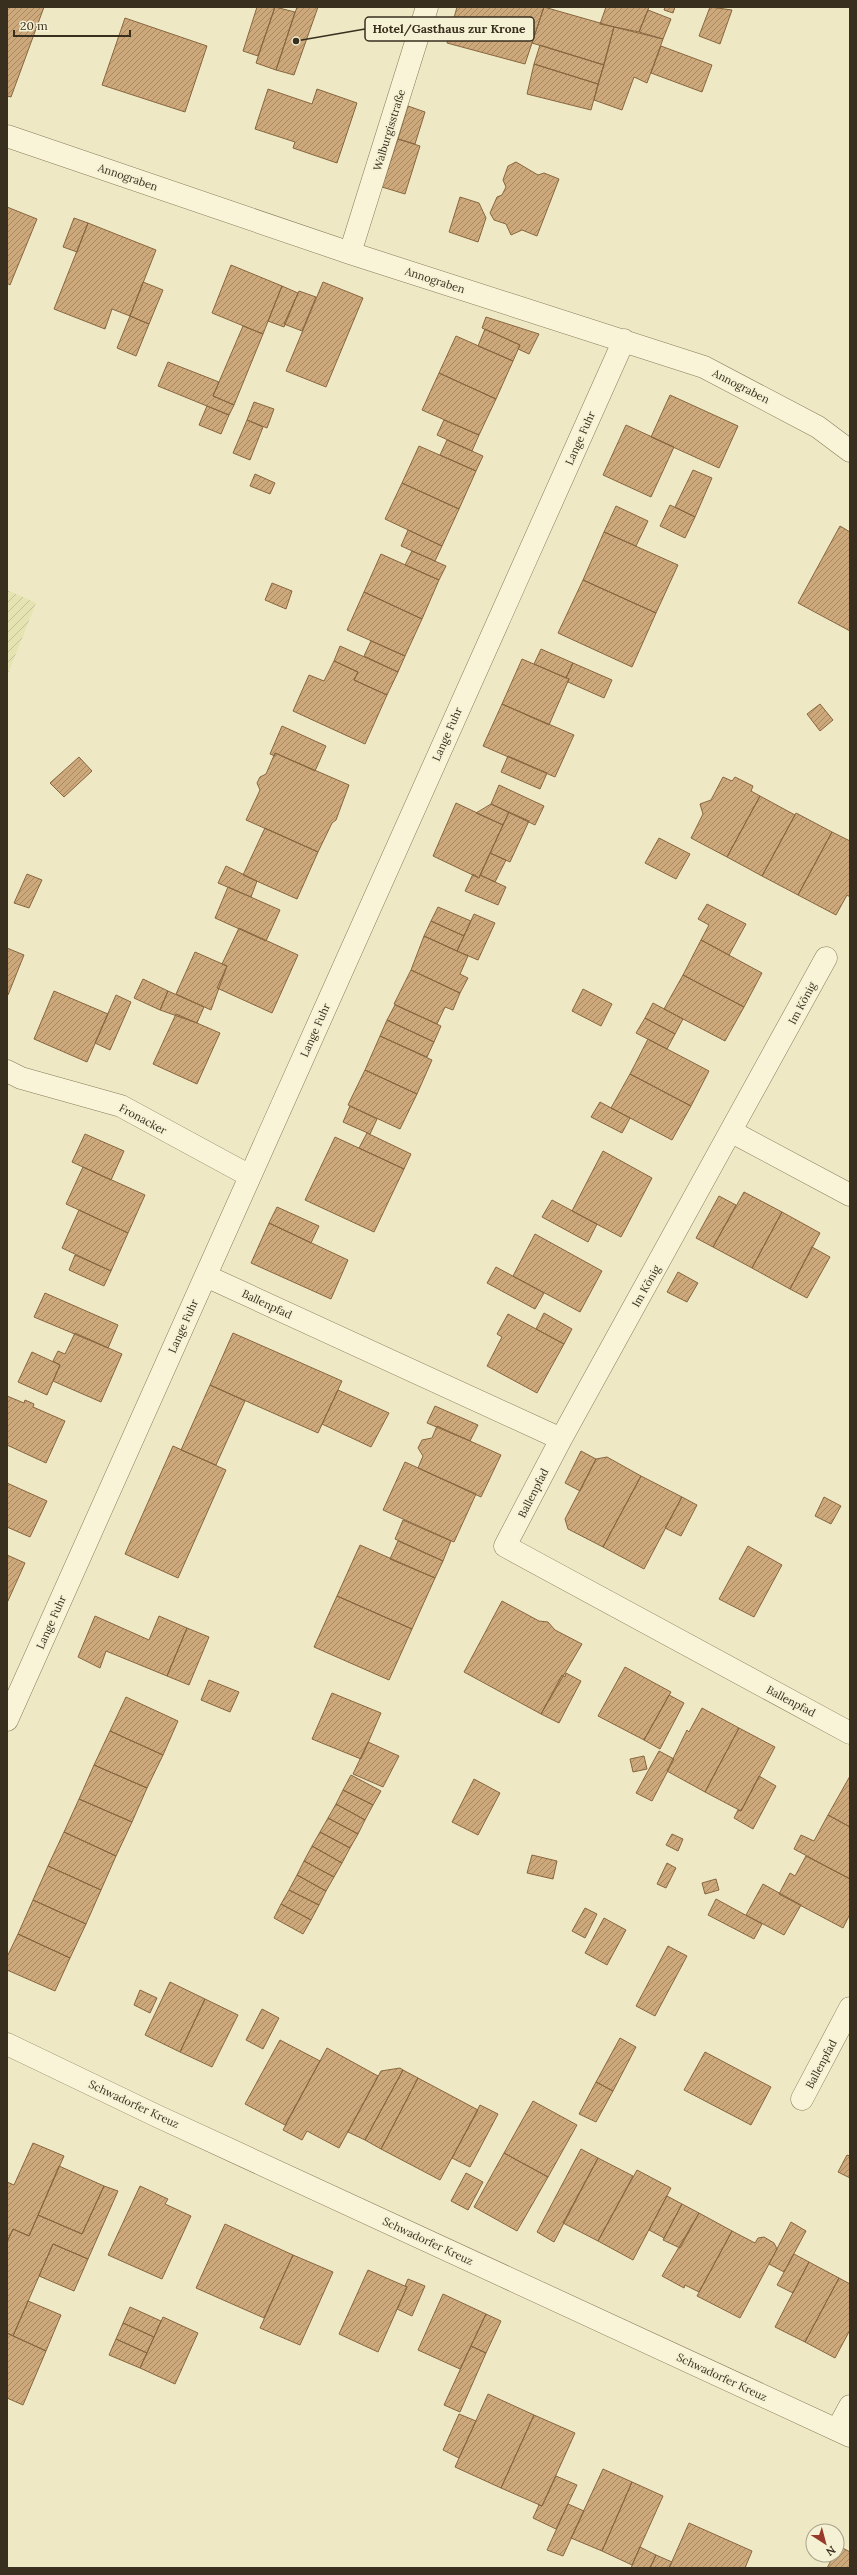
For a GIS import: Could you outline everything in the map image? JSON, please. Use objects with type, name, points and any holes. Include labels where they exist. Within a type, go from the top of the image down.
[{"type":"street","name":"Walburgisstraße","points":[[350,253],[427,7]]},
{"type":"street","name":"Annograben","points":[[7,136],[350,253],[704,367],[818,428],[850,451]]},
{"type":"street","name":"Lange Fuhr","points":[[7,1720],[624,340]]},
{"type":"street","name":"Im König","points":[[561,1439],[732,1132],[826,958]]},
{"type":"street","name":"Fronacker","points":[[7,1071],[21,1078],[121,1106],[250,1176]]},
{"type":"street","points":[[732,1132],[850,1195]]},
{"type":"street","name":"Ballenpfad","points":[[206,1276],[561,1439],[505,1546],[850,1733]]},
{"type":"street","name":"Ballenpfad","points":[[802,2099],[850,2008]]},
{"type":"street","name":"Schwadorfer Kreuz","points":[[7,2044],[157,2116],[844,2433]]},
{"type":"street","points":[[844,2433],[850,2406]]},
{"type":"green space","points":[[7,590],[36,603],[7,676]]},
{"type":"building","points":[[7,7],[44,7],[11,97],[7,96]]},
{"type":"building","points":[[257,7],[275,7],[258,56],[243,51]]},
{"type":"building","points":[[275,7],[295,12],[276,70],[256,63]]},
{"type":"building","points":[[297,7],[318,7],[294,75],[276,70]]},
{"type":"building","points":[[457,7],[544,7],[525,64],[447,43]]},
{"type":"building","points":[[544,7],[614,27],[604,65],[532,43]]},
{"type":"building","points":[[606,7],[649,7],[639,32],[600,24]]},
{"type":"building","points":[[665,7],[675,7],[673,13],[664,10]]},
{"type":"building","points":[[710,7],[732,10],[720,44],[699,36]]},
{"type":"building","points":[[648,10],[671,19],[663,39],[639,32]]},
{"type":"building","points":[[125,18],[207,46],[185,112],[102,85]]},
{"type":"building","points":[[614,27],[663,39],[647,83],[634,77],[622,110],[594,100]]},
{"type":"building","points":[[540,45],[604,65],[598,84],[534,64]]},
{"type":"building","points":[[661,46],[712,65],[702,92],[651,73]]},
{"type":"building","points":[[534,64],[598,84],[591,110],[527,94]]},
{"type":"building","points":[[268,89],[312,104],[317,89],[357,103],[337,163],[293,148],[295,142],[255,129]]},
{"type":"building","points":[[408,106],[425,112],[415,144],[398,139]]},
{"type":"building","points":[[398,139],[420,146],[405,194],[382,187]]},
{"type":"building","points":[[516,162],[538,175],[544,173],[559,179],[537,236],[522,230],[511,235],[506,224],[494,220],[490,213],[497,197],[502,195],[506,187],[503,180],[508,166]]},
{"type":"building","points":[[460,197],[479,203],[486,218],[478,242],[449,232]]},
{"type":"building","points":[[7,207],[37,219],[10,285],[7,283]]},
{"type":"building","points":[[74,218],[88,223],[77,252],[63,247]]},
{"type":"building","points":[[88,223],[156,250],[130,316],[112,309],[105,329],[54,309]]},
{"type":"building","points":[[231,265],[282,286],[263,334],[212,313]]},
{"type":"building","points":[[143,282],[163,290],[149,324],[130,316]]},
{"type":"building","points":[[323,282],[363,298],[326,387],[286,371]]},
{"type":"building","points":[[282,286],[298,293],[284,327],[268,321]]},
{"type":"building","points":[[299,291],[316,297],[302,331],[284,324]]},
{"type":"building","points":[[130,316],[149,324],[136,356],[117,348]]},
{"type":"building","points":[[486,317],[539,334],[529,354],[518,349],[520,345],[482,328]]},
{"type":"building","points":[[243,326],[263,334],[234,405],[213,396]]},
{"type":"building","points":[[485,329],[520,345],[513,361],[478,346]]},
{"type":"building","points":[[456,336],[513,361],[496,399],[439,373]]},
{"type":"building","points":[[168,362],[219,382],[213,396],[234,405],[229,415],[158,386]]},
{"type":"building","points":[[439,373],[496,399],[479,435],[422,410]]},
{"type":"building","points":[[670,395],[738,426],[719,468],[651,437]]},
{"type":"building","points":[[254,402],[274,409],[267,428],[247,420]]},
{"type":"building","points":[[207,406],[229,415],[221,434],[199,425]]},
{"type":"building","points":[[247,420],[263,427],[250,460],[233,453]]},
{"type":"building","points":[[444,420],[479,435],[472,451],[437,435]]},
{"type":"building","points":[[626,425],[674,447],[651,497],[603,475]]},
{"type":"building","points":[[447,440],[483,456],[476,471],[440,455]]},
{"type":"building","points":[[419,446],[476,471],[459,509],[402,483]]},
{"type":"building","points":[[693,470],[712,478],[695,517],[675,507]]},
{"type":"building","points":[[255,474],[275,483],[270,494],[250,486]]},
{"type":"building","points":[[402,483],[459,509],[442,546],[385,519]]},
{"type":"building","points":[[670,505],[695,517],[685,538],[660,526]]},
{"type":"building","points":[[616,506],[648,521],[636,546],[604,532]]},
{"type":"building","points":[[840,526],[850,532],[850,631],[798,603]]},
{"type":"building","points":[[408,530],[442,546],[435,561],[401,546]]},
{"type":"building","points":[[604,532],[678,565],[656,613],[583,580]]},
{"type":"building","points":[[412,551],[446,566],[439,580],[405,565]]},
{"type":"building","points":[[381,554],[439,580],[422,619],[364,592]]},
{"type":"building","points":[[583,580],[656,613],[632,667],[558,633]]},
{"type":"building","points":[[272,583],[292,591],[286,609],[265,600]]},
{"type":"building","points":[[364,592],[422,619],[405,656],[347,630]]},
{"type":"building","points":[[371,641],[405,656],[398,672],[364,656]]},
{"type":"building","points":[[340,646],[398,672],[387,695],[354,680],[358,672],[334,661]]},
{"type":"building","points":[[541,649],[573,663],[566,678],[534,664]]},
{"type":"building","points":[[522,659],[569,679],[549,725],[502,704]]},
{"type":"building","points":[[334,661],[358,672],[354,680],[387,695],[365,744],[293,711],[309,675],[324,681]]},
{"type":"building","points":[[573,663],[612,680],[604,698],[568,682],[569,679],[566,678]]},
{"type":"building","points":[[502,704],[574,735],[555,777],[483,746]]},
{"type":"building","points":[[820,704],[833,720],[820,731],[807,714]]},
{"type":"building","points":[[282,726],[326,746],[315,771],[275,753],[275,756],[270,754]]},
{"type":"building","points":[[275,753],[349,785],[336,820],[332,823],[318,852],[246,820],[260,790],[257,783],[260,777],[266,774]]},
{"type":"building","points":[[508,756],[547,773],[540,789],[501,772]]},
{"type":"building","points":[[79,757],[92,771],[64,797],[50,783]]},
{"type":"building","points":[[723,777],[732,781],[735,777],[753,786],[751,791],[760,796],[727,857],[691,838],[703,814],[700,804],[711,800]]},
{"type":"building","points":[[499,785],[544,806],[535,825],[491,804]]},
{"type":"building","points":[[760,796],[795,815],[762,876],[727,857]]},
{"type":"building","points":[[456,803],[503,825],[479,878],[433,856]]},
{"type":"building","points":[[491,804],[509,812],[503,825],[476,813]]},
{"type":"building","points":[[509,812],[529,821],[510,862],[490,853]]},
{"type":"building","points":[[796,813],[832,832],[798,895],[762,876]]},
{"type":"building","points":[[265,828],[318,852],[297,899],[243,875]]},
{"type":"building","points":[[832,832],[850,841],[850,897],[847,895],[836,915],[798,895]]},
{"type":"building","points":[[659,838],[690,854],[676,879],[645,863]]},
{"type":"building","points":[[490,853],[506,860],[495,882],[480,875]]},
{"type":"building","points":[[226,866],[257,881],[251,897],[218,883]]},
{"type":"building","points":[[27,874],[42,880],[29,908],[14,903]]},
{"type":"building","points":[[473,874],[479,878],[480,875],[506,887],[498,905],[465,891]]},
{"type":"building","points":[[228,887],[280,910],[266,941],[215,918]]},
{"type":"building","points":[[707,904],[746,924],[729,955],[701,940],[709,925],[698,919]]},
{"type":"building","points":[[438,907],[471,921],[464,936],[431,921]]},
{"type":"building","points":[[474,914],[495,923],[478,960],[457,951]]},
{"type":"building","points":[[431,921],[464,936],[457,951],[424,936]]},
{"type":"building","points":[[239,928],[298,955],[272,1013],[217,988],[227,966],[222,964]]},
{"type":"building","points":[[424,936],[468,956],[460,974],[468,978],[460,993],[411,970]]},
{"type":"building","points":[[701,940],[762,973],[744,1007],[683,975]]},
{"type":"building","points":[[7,948],[24,955],[8,995],[7,995]]},
{"type":"building","points":[[195,952],[227,966],[211,1010],[176,994]]},
{"type":"building","points":[[411,970],[460,993],[453,1010],[445,1007],[437,1024],[394,1004]]},
{"type":"building","points":[[683,975],[744,1007],[725,1041],[664,1009]]},
{"type":"building","points":[[143,979],[168,991],[160,1010],[134,998]]},
{"type":"building","points":[[583,989],[612,1004],[601,1026],[572,1011]]},
{"type":"building","points":[[54,991],[108,1014],[87,1062],[34,1039]]},
{"type":"building","points":[[168,991],[204,1007],[197,1023],[160,1010]]},
{"type":"building","points":[[116,995],[131,1002],[110,1050],[95,1043]]},
{"type":"building","points":[[653,1003],[683,1019],[675,1034],[645,1018]]},
{"type":"building","points":[[395,1005],[441,1026],[434,1042],[387,1020]]},
{"type":"building","points":[[176,1014],[220,1033],[197,1084],[153,1064]]},
{"type":"building","points":[[645,1018],[675,1034],[667,1049],[636,1033]]},
{"type":"building","points":[[387,1020],[434,1042],[427,1057],[380,1036]]},
{"type":"building","points":[[380,1036],[432,1060],[417,1094],[365,1070]]},
{"type":"building","points":[[648,1039],[709,1071],[691,1106],[630,1074]]},
{"type":"building","points":[[365,1070],[417,1094],[400,1129],[348,1105]]},
{"type":"building","points":[[630,1074],[691,1106],[672,1140],[611,1108]]},
{"type":"building","points":[[600,1102],[630,1118],[622,1133],[591,1117]]},
{"type":"building","points":[[350,1106],[377,1119],[370,1134],[343,1122]]},
{"type":"building","points":[[367,1133],[411,1154],[404,1169],[359,1148]]},
{"type":"building","points":[[85,1134],[124,1151],[111,1180],[72,1162]]},
{"type":"building","points":[[335,1137],[404,1169],[374,1232],[305,1200]]},
{"type":"building","points":[[603,1151],[652,1178],[621,1237],[572,1211]]},
{"type":"building","points":[[83,1167],[145,1195],[128,1233],[66,1204]]},
{"type":"building","points":[[744,1192],[782,1212],[752,1268],[713,1247]]},
{"type":"building","points":[[719,1196],[736,1205],[713,1247],[696,1238]]},
{"type":"building","points":[[552,1200],[597,1224],[588,1242],[542,1217]]},
{"type":"building","points":[[277,1207],[319,1226],[311,1243],[269,1223]]},
{"type":"building","points":[[79,1210],[128,1233],[111,1271],[62,1248]]},
{"type":"building","points":[[782,1212],[820,1233],[790,1289],[752,1268]]},
{"type":"building","points":[[269,1223],[348,1260],[331,1299],[251,1263]]},
{"type":"building","points":[[535,1234],[602,1271],[580,1312],[513,1276]]},
{"type":"building","points":[[812,1247],[830,1257],[807,1298],[790,1289]]},
{"type":"building","points":[[75,1255],[111,1271],[104,1286],[69,1270]]},
{"type":"building","points":[[496,1267],[544,1293],[535,1309],[487,1283]]},
{"type":"building","points":[[678,1272],[698,1283],[687,1302],[667,1292]]},
{"type":"building","points":[[45,1293],[118,1325],[108,1348],[34,1317]]},
{"type":"building","points":[[544,1313],[572,1329],[564,1344],[536,1329]]},
{"type":"building","points":[[508,1314],[564,1344],[537,1393],[487,1366],[502,1337],[497,1334]]},
{"type":"building","points":[[75,1333],[122,1354],[101,1402],[53,1381],[60,1365],[53,1361],[58,1351],[65,1354]]},
{"type":"building","points":[[233,1333],[342,1381],[318,1433],[210,1385]]},
{"type":"building","points":[[32,1352],[60,1365],[47,1395],[18,1382]]},
{"type":"building","points":[[210,1385],[245,1401],[216,1465],[181,1450]]},
{"type":"building","points":[[338,1390],[389,1413],[371,1447],[322,1424]]},
{"type":"building","points":[[7,1396],[24,1403],[25,1400],[34,1404],[33,1407],[65,1421],[46,1463],[7,1445]]},
{"type":"building","points":[[435,1406],[478,1425],[470,1441],[427,1423]]},
{"type":"building","points":[[437,1426],[501,1455],[481,1497],[418,1468],[423,1456],[418,1448],[422,1440],[432,1438]]},
{"type":"building","points":[[173,1446],[226,1470],[178,1578],[125,1554]]},
{"type":"building","points":[[581,1451],[596,1459],[580,1491],[565,1483]]},
{"type":"building","points":[[607,1457],[641,1476],[603,1547],[568,1529],[565,1519],[596,1459]]},
{"type":"building","points":[[405,1462],[476,1494],[454,1542],[383,1510]]},
{"type":"building","points":[[641,1476],[682,1497],[644,1569],[603,1547]]},
{"type":"building","points":[[7,1483],[47,1501],[30,1537],[7,1527]]},
{"type":"building","points":[[682,1497],[697,1505],[681,1536],[665,1528]]},
{"type":"building","points":[[824,1497],[841,1506],[831,1524],[815,1516]]},
{"type":"building","points":[[403,1520],[451,1541],[443,1561],[395,1539]]},
{"type":"building","points":[[398,1541],[443,1561],[435,1578],[390,1559]]},
{"type":"building","points":[[360,1545],[435,1578],[412,1629],[337,1596]]},
{"type":"building","points":[[748,1546],[782,1565],[754,1617],[719,1599]]},
{"type":"building","points":[[7,1555],[25,1563],[7,1603]]},
{"type":"building","points":[[337,1596],[412,1629],[389,1680],[314,1647]]},
{"type":"building","points":[[502,1601],[539,1621],[548,1622],[555,1630],[582,1644],[541,1714],[464,1672]]},
{"type":"building","points":[[95,1616],[149,1640],[159,1616],[187,1628],[167,1676],[106,1651],[100,1668],[78,1657]]},
{"type":"building","points":[[187,1628],[209,1637],[189,1685],[167,1676]]},
{"type":"building","points":[[625,1667],[671,1692],[644,1740],[598,1716]]},
{"type":"building","points":[[566,1673],[581,1681],[559,1723],[541,1714],[562,1675],[565,1677]]},
{"type":"building","points":[[209,1680],[239,1692],[230,1712],[201,1700]]},
{"type":"building","points":[[332,1693],[381,1713],[361,1759],[312,1739]]},
{"type":"building","points":[[669,1695],[684,1703],[660,1749],[644,1740]]},
{"type":"building","points":[[126,1697],[178,1721],[163,1755],[110,1731]]},
{"type":"building","points":[[702,1708],[739,1728],[705,1792],[667,1771],[687,1730],[689,1732]]},
{"type":"building","points":[[739,1728],[775,1747],[741,1811],[705,1792]]},
{"type":"building","points":[[110,1731],[163,1755],[147,1788],[94,1765]]},
{"type":"building","points":[[368,1742],[399,1756],[383,1787],[353,1774]]},
{"type":"building","points":[[659,1751],[674,1759],[652,1801],[636,1793]]},
{"type":"building","points":[[644,1756],[647,1769],[633,1772],[630,1759]]},
{"type":"building","points":[[94,1765],[147,1788],[132,1822],[79,1799]]},
{"type":"building","points":[[351,1775],[381,1791],[373,1805],[343,1790]]},
{"type":"building","points":[[759,1776],[776,1786],[753,1829],[734,1818],[738,1810],[741,1811]]},
{"type":"building","points":[[850,1776],[850,1827],[828,1815]]},
{"type":"building","points":[[474,1779],[500,1793],[478,1835],[452,1822]]},
{"type":"building","points":[[343,1790],[373,1805],[365,1820],[336,1804]]},
{"type":"building","points":[[79,1799],[132,1822],[116,1856],[64,1832]]},
{"type":"building","points":[[336,1804],[365,1820],[358,1834],[328,1818]]},
{"type":"building","points":[[828,1815],[850,1827],[850,1879],[794,1849],[801,1835],[814,1841]]},
{"type":"building","points":[[328,1818],[358,1834],[350,1848],[320,1832]]},
{"type":"building","points":[[64,1832],[116,1856],[101,1890],[48,1866]]},
{"type":"building","points":[[320,1832],[350,1848],[342,1863],[312,1846]]},
{"type":"building","points":[[672,1834],[683,1839],[678,1851],[666,1845]]},
{"type":"building","points":[[312,1846],[342,1863],[334,1877],[304,1861]]},
{"type":"building","points":[[532,1855],[557,1861],[553,1879],[527,1873]]},
{"type":"building","points":[[806,1856],[850,1879],[850,1914],[843,1928],[779,1894],[790,1873],[795,1876]]},
{"type":"building","points":[[304,1861],[334,1877],[326,1891],[297,1875]]},
{"type":"building","points":[[667,1863],[676,1868],[666,1888],[657,1884]]},
{"type":"building","points":[[48,1866],[101,1890],[86,1924],[33,1900]]},
{"type":"building","points":[[297,1875],[326,1891],[319,1905],[289,1890]]},
{"type":"building","points":[[716,1879],[719,1890],[705,1894],[702,1883]]},
{"type":"building","points":[[763,1884],[801,1905],[784,1935],[746,1915]]},
{"type":"building","points":[[289,1890],[319,1905],[311,1920],[281,1904]]},
{"type":"building","points":[[716,1899],[762,1924],[754,1939],[708,1915]]},
{"type":"building","points":[[33,1900],[86,1924],[70,1958],[18,1934]]},
{"type":"building","points":[[281,1904],[311,1920],[303,1934],[274,1918]]},
{"type":"building","points":[[585,1908],[597,1914],[585,1938],[572,1931]]},
{"type":"building","points":[[604,1918],[626,1930],[607,1965],[585,1953]]},
{"type":"building","points":[[18,1934],[70,1958],[55,1991],[7,1970],[7,1957]]},
{"type":"building","points":[[668,1946],[687,1956],[655,2016],[636,2006]]},
{"type":"building","points":[[170,1982],[205,1999],[180,2052],[145,2035]]},
{"type":"building","points":[[140,1990],[157,1998],[150,2013],[134,2005]]},
{"type":"building","points":[[205,1999],[238,2015],[212,2067],[180,2052]]},
{"type":"building","points":[[262,2009],[279,2018],[263,2049],[246,2040]]},
{"type":"building","points":[[620,2038],[636,2047],[613,2091],[596,2082]]},
{"type":"building","points":[[280,2040],[320,2061],[285,2125],[245,2104]]},
{"type":"building","points":[[327,2048],[378,2076],[339,2148],[307,2131],[302,2140],[283,2130]]},
{"type":"building","points":[[705,2052],[771,2087],[751,2125],[684,2090]]},
{"type":"building","points":[[400,2068],[403,2070],[365,2140],[348,2132],[381,2071]]},
{"type":"building","points":[[403,2070],[418,2078],[381,2149],[365,2140]]},
{"type":"building","points":[[418,2078],[478,2110],[440,2180],[381,2149]]},
{"type":"building","points":[[596,2082],[613,2091],[596,2122],[579,2114]]},
{"type":"building","points":[[533,2101],[577,2125],[548,2177],[504,2153]]},
{"type":"building","points":[[480,2105],[498,2114],[470,2167],[452,2158]]},
{"type":"building","points":[[33,2143],[64,2156],[29,2236],[13,2229],[7,2242],[7,2182],[14,2185]]},
{"type":"building","points":[[581,2149],[598,2158],[554,2242],[537,2232]]},
{"type":"building","points":[[504,2153],[548,2177],[517,2231],[474,2207]]},
{"type":"building","points":[[847,2155],[850,2156],[850,2178],[838,2172]]},
{"type":"building","points":[[598,2158],[633,2176],[598,2241],[563,2223]]},
{"type":"building","points":[[59,2166],[104,2186],[82,2234],[38,2215]]},
{"type":"building","points":[[637,2170],[671,2188],[633,2260],[598,2241]]},
{"type":"building","points":[[466,2173],[483,2182],[468,2210],[451,2201]]},
{"type":"building","points":[[104,2186],[118,2191],[88,2259],[53,2244],[13,2336],[7,2333],[7,2242],[13,2229],[29,2236],[38,2215],[82,2234]]},
{"type":"building","points":[[140,2186],[168,2199],[165,2204],[191,2216],[162,2279],[108,2255]]},
{"type":"building","points":[[667,2196],[682,2204],[664,2238],[649,2230]]},
{"type":"building","points":[[682,2204],[699,2213],[680,2248],[663,2240]]},
{"type":"building","points":[[699,2213],[732,2231],[699,2292],[685,2285],[684,2288],[662,2276]]},
{"type":"building","points":[[791,2222],[806,2231],[784,2272],[769,2264]]},
{"type":"building","points":[[225,2224],[293,2255],[264,2318],[196,2288]]},
{"type":"building","points":[[732,2231],[755,2243],[758,2238],[764,2237],[774,2243],[777,2249],[740,2318],[697,2296]]},
{"type":"building","points":[[53,2244],[88,2259],[74,2291],[39,2276]]},
{"type":"building","points":[[794,2254],[809,2262],[793,2293],[777,2285]]},
{"type":"building","points":[[293,2255],[333,2272],[300,2345],[260,2328]]},
{"type":"building","points":[[809,2262],[839,2278],[805,2342],[775,2327]]},
{"type":"building","points":[[368,2270],[407,2287],[378,2352],[339,2334]]},
{"type":"building","points":[[839,2278],[850,2284],[850,2330],[835,2358],[805,2342]]},
{"type":"building","points":[[408,2279],[425,2286],[412,2316],[397,2309],[407,2287],[405,2286]]},
{"type":"building","points":[[443,2294],[486,2314],[460,2369],[418,2350]]},
{"type":"building","points":[[28,2301],[61,2315],[46,2351],[13,2336]]},
{"type":"building","points":[[130,2307],[161,2321],[154,2337],[123,2323]]},
{"type":"building","points":[[486,2314],[501,2321],[486,2353],[471,2346]]},
{"type":"building","points":[[163,2317],[198,2333],[175,2384],[140,2368]]},
{"type":"building","points":[[123,2323],[154,2337],[147,2353],[116,2339]]},
{"type":"building","points":[[7,2333],[46,2351],[23,2405],[7,2398]]},
{"type":"building","points":[[116,2339],[147,2353],[140,2368],[109,2355]]},
{"type":"building","points":[[471,2346],[486,2353],[460,2412],[444,2405]]},
{"type":"building","points":[[488,2394],[534,2415],[501,2488],[455,2467]]},
{"type":"building","points":[[459,2414],[476,2421],[459,2458],[443,2450]]},
{"type":"building","points":[[534,2415],[575,2433],[542,2506],[501,2488]]},
{"type":"building","points":[[603,2469],[632,2482],[602,2551],[571,2538]]},
{"type":"building","points":[[556,2476],[577,2485],[556,2529],[533,2518],[539,2505],[542,2506]]},
{"type":"building","points":[[632,2482],[663,2496],[632,2565],[602,2551]]},
{"type":"building","points":[[568,2504],[584,2511],[563,2556],[547,2550]]},
{"type":"building","points":[[689,2523],[752,2551],[745,2568],[669,2568]]},
{"type":"building","points":[[640,2547],[656,2555],[650,2568],[631,2568]]},
{"type":"building","points":[[845,2549],[850,2552],[850,2568],[827,2568],[830,2563],[845,2563]]},
{"type":"building","points":[[656,2555],[672,2562],[669,2568],[650,2568]]},
{"type":"place","name":"Hotel/Gasthaus zur Krone","points":[[296,41]]}]
